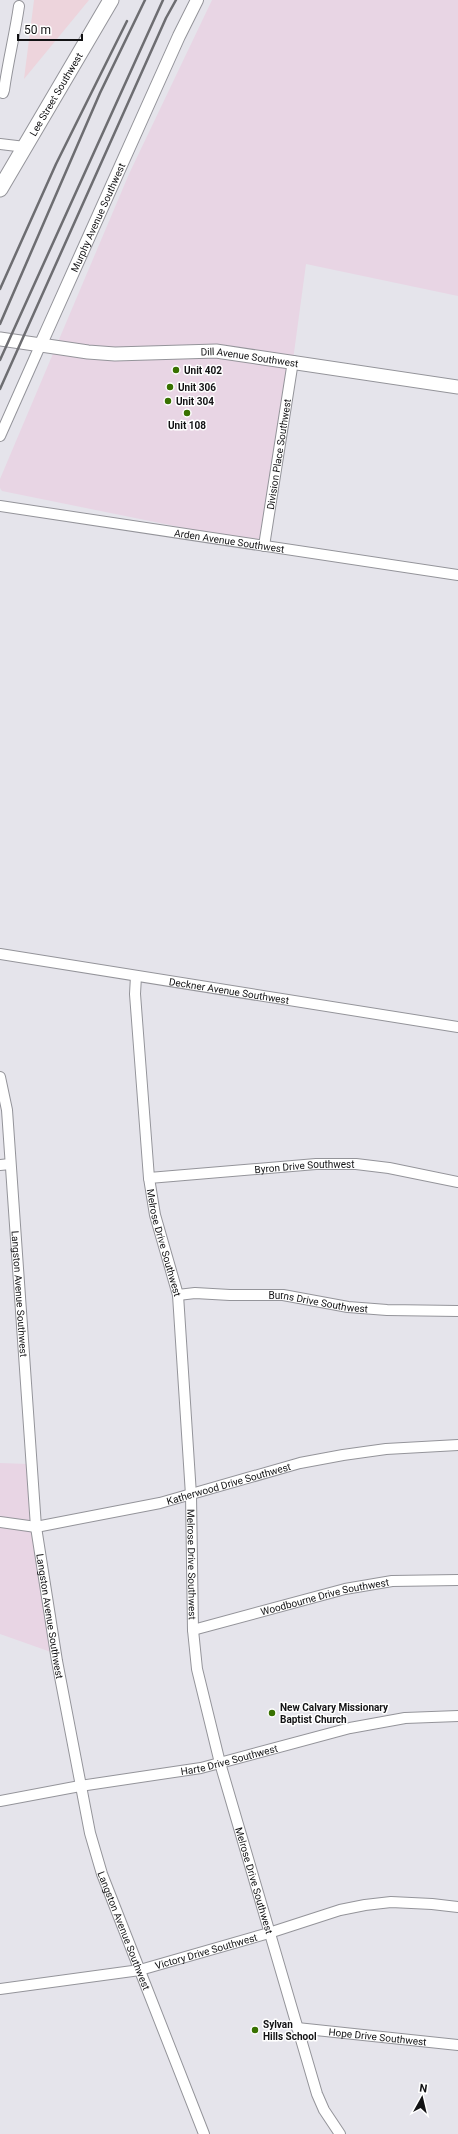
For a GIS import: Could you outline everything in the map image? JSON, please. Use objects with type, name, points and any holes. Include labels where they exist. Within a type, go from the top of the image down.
[{"type":"main road","name":"Lee Street Southwest","points":[[0,189],[111,0]]},
{"type":"main road","name":"Dill Avenue Southwest","points":[[0,339],[40,346],[114,354],[216,351],[458,386]]},
{"type":"street","name":"Murphy Avenue Southwest","points":[[0,436],[179,36],[197,0]]},
{"type":"street","points":[[0,92],[3,93],[4,90],[8,56],[14,39],[19,6]]},
{"type":"street","points":[[0,144],[25,147]]},
{"type":"street","name":"Division Place Southwest","points":[[264,546],[292,361]]},
{"type":"street","name":"Arden Avenue Southwest","points":[[0,506],[458,575]]},
{"type":"street","name":"Deckner Avenue Southwest","points":[[0,954],[458,1027]]},
{"type":"street","name":"Melrose Drive Southwest","points":[[136,976],[135,994],[149,1178],[155,1215],[178,1295],[191,1495],[193,1630],[197,1669],[220,1763],[317,2094],[324,2110],[340,2134]]},
{"type":"street","name":"Langston Avenue Southwest","points":[[0,1077],[7,1110],[36,1526],[56,1662],[90,1833],[102,1874],[204,2134]]},
{"type":"street","points":[[0,1165],[10,1164]]},
{"type":"street","name":"Byron Drive Southwest","points":[[149,1178],[316,1164],[356,1164],[389,1168],[458,1182]]},
{"type":"street","name":"Burns Drive Southwest","points":[[178,1295],[195,1293],[230,1295],[283,1295],[348,1307],[379,1310],[458,1311]]},
{"type":"street","name":"Katherwood Drive Southwest","points":[[0,1522],[36,1526],[191,1495],[300,1464],[343,1455],[386,1449],[458,1445]]},
{"type":"street","name":"Woodbourne Drive Southwest","points":[[193,1630],[345,1589],[392,1581],[458,1580]]},
{"type":"street","name":"Harte Drive Southwest","points":[[0,1801],[80,1786],[201,1768],[350,1728],[405,1718],[458,1716]]},
{"type":"street","name":"Victory Drive Southwest","points":[[0,1989],[140,1970],[269,1933],[340,1910],[365,1905],[391,1902],[458,1907]]},
{"type":"street","name":"Hope Drive Southwest","points":[[297,2028],[458,2045]]},
{"type":"shaded area","points":[[34,0],[89,0],[24,79]]},
{"type":"shaded area","points":[[212,0],[458,0],[458,296],[306,264],[268,545],[2,491],[0,488],[0,479],[129,174]]},
{"type":"shaded area","points":[[0,1463],[28,1464],[51,1652],[0,1634]]},
{"type":"railway","points":[[0,324],[100,93],[145,0]]},
{"type":"railway","points":[[0,360],[163,0]]},
{"type":"railway","points":[[0,389],[166,18],[176,0]]},
{"type":"railway","points":[[0,289],[56,164],[127,21]]},
{"type":"place","name":"Unit 402","points":[[176,370]]},
{"type":"place","name":"Unit 306","points":[[170,387]]},
{"type":"place","name":"Unit 304","points":[[168,401]]},
{"type":"place","name":"Unit 108","points":[[187,413]]},
{"type":"place","name":"New Calvary Missionary Baptist Church","points":[[272,1713]]},
{"type":"place","name":"Sylvan Hills School","points":[[255,2030]]}]
